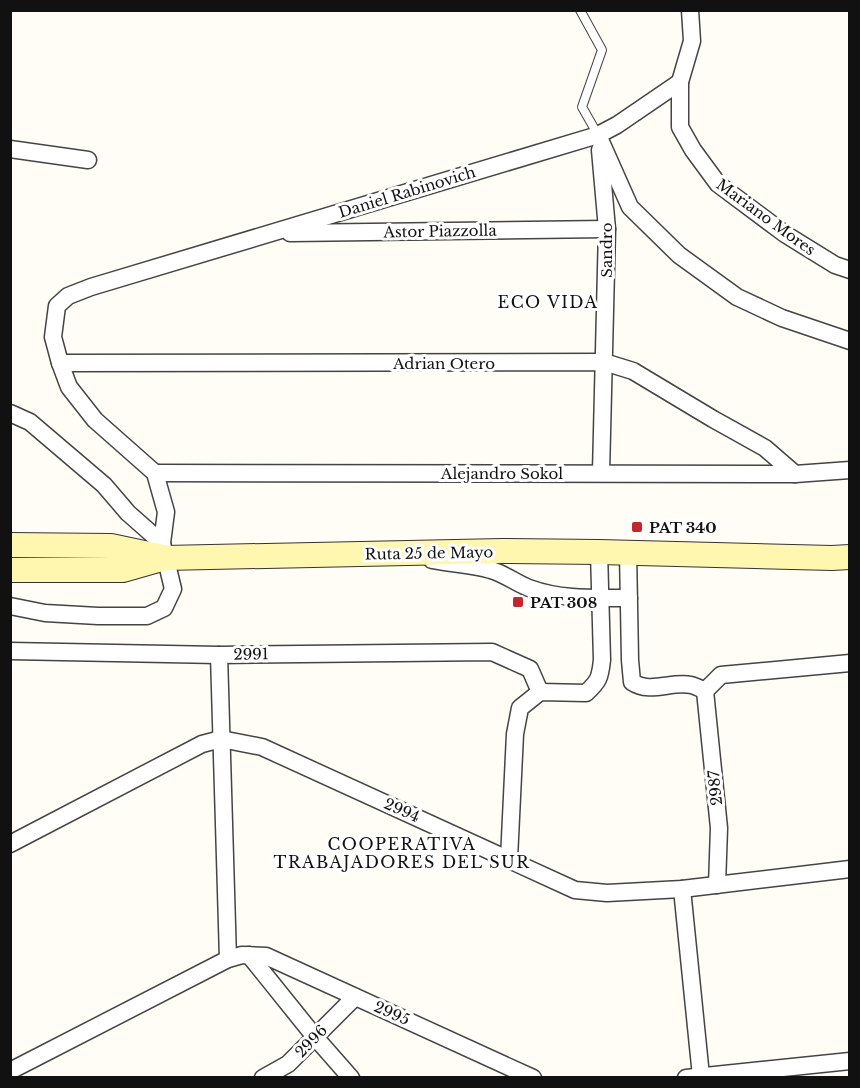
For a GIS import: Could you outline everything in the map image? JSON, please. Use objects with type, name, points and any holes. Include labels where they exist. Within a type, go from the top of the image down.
[{"type":"main road","points":[[10,545],[111,546],[164,551]]},
{"type":"main road","name":"Ruta 25 de Mayo","points":[[10,570],[123,570],[164,551],[628,552],[844,561]]},
{"type":"street","points":[[680,82],[692,41],[690,10]]},
{"type":"street","name":"Daniel Rabinovich","points":[[60,363],[53,337],[57,306],[68,296],[91,287],[598,135],[617,125],[680,82]]},
{"type":"street","name":"Mariano Mores","points":[[680,82],[680,126],[693,150],[718,184],[785,234],[835,265],[849,270]]},
{"type":"street","name":"Sandro","points":[[598,135],[608,229],[601,473]]},
{"type":"street","points":[[598,135],[630,207],[679,255],[737,297],[782,318],[849,341]]},
{"type":"street","points":[[10,149],[87,160]]},
{"type":"street","name":"Astor Piazzolla","points":[[272,233],[608,229]]},
{"type":"street","name":"Adrian Otero","points":[[60,363],[604,362],[633,371],[765,448],[795,474]]},
{"type":"street","points":[[10,606],[45,613],[147,616],[164,608],[173,589],[164,551],[166,512],[155,473],[95,420],[69,387],[60,363]]},
{"type":"street","points":[[10,413],[30,422],[105,485],[164,551]]},
{"type":"street","name":"Alejandro Sokol","points":[[155,473],[795,474],[849,470]]},
{"type":"street","points":[[510,859],[515,734],[520,708],[540,692],[586,693],[600,676],[602,660],[599,552]]},
{"type":"street","points":[[628,552],[630,660],[632,682],[639,687],[678,684],[692,685],[705,690],[721,675],[849,663]]},
{"type":"street","points":[[402,553],[448,564],[472,565],[494,571],[526,587],[567,598],[629,598]]},
{"type":"street","name":"2991","points":[[10,651],[219,655],[492,652],[530,669],[540,692]]},
{"type":"street","points":[[219,655],[228,960]]},
{"type":"street","name":"2987","points":[[705,690],[719,828],[717,885]]},
{"type":"street","points":[[10,844],[202,744],[221,739]]},
{"type":"street","name":"2994","points":[[221,739],[262,747],[576,890],[607,893],[682,889],[849,869]]},
{"type":"street","points":[[682,889],[694,1077],[849,1061]]},
{"type":"street","name":"2995","points":[[10,1071],[242,955],[266,956],[533,1077]]},
{"type":"street","points":[[249,956],[351,1077]]},
{"type":"street","name":"2996","points":[[263,1077],[288,1064],[355,997]]},
{"type":"lane","points":[[580,10],[602,50],[582,107],[598,135]]},
{"type":"place","name":"PAT 340","points":[[637,527]]},
{"type":"place","name":"PAT 308","points":[[518,602]]},
{"type":"district","name":"ECO VIDA","points":[[548,302]]},
{"type":"district","name":"COOPERATIVA TRABAJADORES DEL SUR","points":[[402,853]]}]
